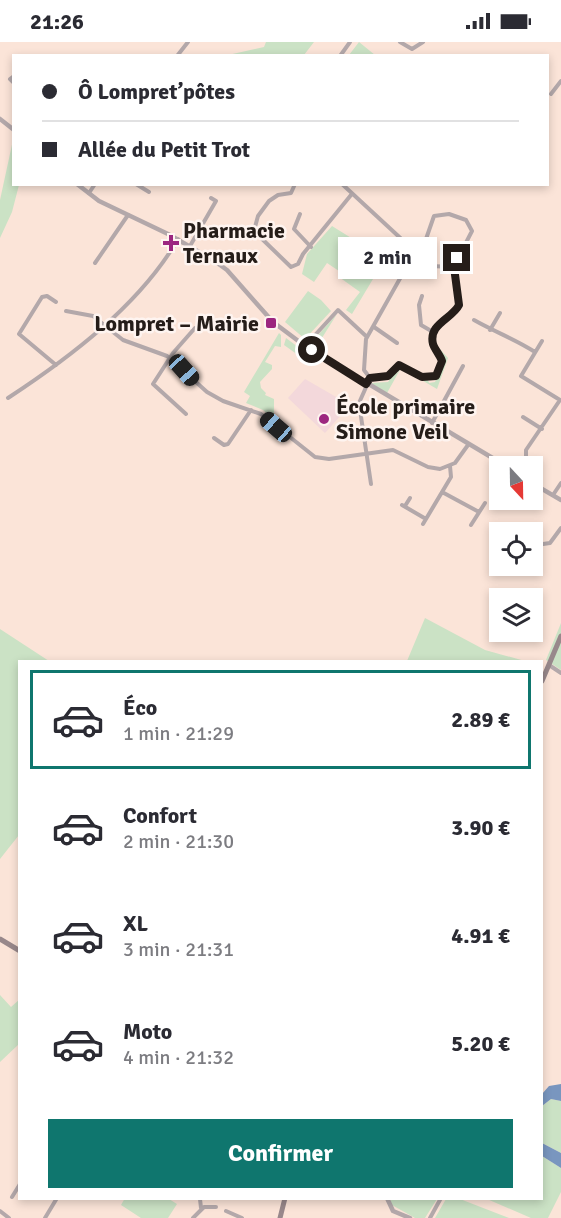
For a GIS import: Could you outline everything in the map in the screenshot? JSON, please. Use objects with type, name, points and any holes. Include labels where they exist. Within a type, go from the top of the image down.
[{"type":"main road","points":[[543,679],[561,636]]},
{"type":"main road","points":[[0,939],[18,950]]},
{"type":"main road","points":[[280,1218],[284,1200]]},
{"type":"street","points":[[179,54],[188,42]]},
{"type":"street","points":[[400,42],[412,49],[423,42]]},
{"type":"street","points":[[551,94],[561,81]]},
{"type":"street","points":[[0,119],[12,128]]},
{"type":"street","points":[[79,186],[88,194],[178,239],[224,268],[264,313],[305,346],[489,457]]},
{"type":"street","points":[[88,194],[93,186]]},
{"type":"street","points":[[139,186],[149,192]]},
{"type":"street","points":[[294,186],[291,193],[278,195],[267,203],[256,220],[256,231],[289,267],[298,264],[302,255],[311,247],[351,195]]},
{"type":"street","points":[[344,186],[351,195],[376,213],[409,246]]},
{"type":"street","points":[[189,246],[216,201],[211,198]]},
{"type":"street","points":[[95,263],[128,214]]},
{"type":"street","points":[[300,214],[294,229],[311,247]]},
{"type":"street","points":[[370,378],[388,376],[399,365],[422,377],[436,376],[442,361],[433,344],[433,332],[459,305],[454,267],[471,235],[470,225],[462,217],[449,214],[434,216],[426,239],[409,246]]},
{"type":"street","points":[[8,398],[56,365],[105,325],[164,260],[178,239]]},
{"type":"street","points":[[370,378],[364,370],[367,337],[407,266],[409,246]]},
{"type":"street","points":[[430,266],[454,267]]},
{"type":"street","points":[[56,302],[43,296],[19,332],[56,365]]},
{"type":"street","points":[[422,296],[419,305],[421,325],[433,332]]},
{"type":"street","points":[[66,310],[91,315],[126,341],[170,358],[207,392],[229,404],[263,416],[315,457],[331,459],[393,450],[430,468],[450,466],[461,457],[468,445]]},
{"type":"street","points":[[305,346],[335,311],[341,311],[367,337]]},
{"type":"street","points":[[490,330],[500,313]]},
{"type":"street","points":[[474,320],[535,352]]},
{"type":"street","points":[[374,327],[397,343]]},
{"type":"street","points":[[186,414],[154,387],[154,382],[195,328]]},
{"type":"street","points":[[526,456],[526,450],[560,400],[521,376],[542,341]]},
{"type":"street","points":[[432,423],[463,366]]},
{"type":"street","points":[[370,378],[359,400],[371,484]]},
{"type":"street","points":[[214,438],[224,445],[228,444],[251,410]]},
{"type":"street","points":[[523,417],[542,429]]},
{"type":"street","points":[[423,524],[452,475],[450,466]]},
{"type":"street","points":[[553,495],[561,483]]},
{"type":"street","points":[[543,489],[561,500]]},
{"type":"street","points":[[442,492],[479,512]]},
{"type":"street","points":[[410,498],[403,506],[426,519]]},
{"type":"street","points":[[471,525],[485,502]]},
{"type":"street","points":[[543,544],[550,543],[561,528]]},
{"type":"street","points":[[549,665],[561,673]]},
{"type":"street","points":[[12,1197],[18,1187]]},
{"type":"street","points":[[45,1218],[56,1200]]},
{"type":"street","points":[[193,1218],[201,1208],[200,1200]]},
{"type":"street","points":[[388,1200],[393,1211],[410,1218]]},
{"type":"street","points":[[430,1218],[440,1200]]},
{"type":"street","points":[[201,1208],[216,1207]]},
{"type":"street","points":[[226,1211],[240,1218]]},
{"type":"street","points":[[0,1212],[9,1218]]},
{"type":"shaded area","name":"École primaire Simone Veil","points":[[305,379],[350,405],[325,433],[288,398]]},
{"type":"green space","points":[[266,42],[314,42],[305,54],[232,54],[264,47]]},
{"type":"green space","points":[[359,42],[374,54],[350,54]]},
{"type":"green space","points":[[12,145],[12,186],[19,186],[12,212],[0,238],[0,200]]},
{"type":"green space","points":[[332,226],[385,259],[352,314],[346,310],[360,292],[339,277],[342,273],[327,263],[314,282],[302,274],[307,254]]},
{"type":"green space","points":[[308,291],[331,311],[305,339],[285,322]]},
{"type":"green space","points":[[337,314],[320,341],[321,346],[310,344]]},
{"type":"green space","points":[[279,333],[281,347],[275,346],[265,362],[272,365],[272,369],[260,382],[265,395],[274,399],[274,419],[263,410],[246,403],[250,396],[244,392]]},
{"type":"green space","points":[[286,338],[302,350],[298,355],[284,345]]},
{"type":"green space","points":[[439,348],[448,358],[437,389],[401,368],[387,393],[371,383],[388,382],[395,372],[398,373],[397,370],[400,367],[428,380],[429,383],[435,382],[443,364]]},
{"type":"green space","points":[[425,618],[485,650],[521,660],[407,660]]},
{"type":"green space","points":[[561,623],[561,670],[546,660]]},
{"type":"green space","points":[[0,629],[47,660],[18,660],[18,836],[0,859]]},
{"type":"green space","points":[[0,995],[11,1007],[18,1001],[18,1045],[0,1062]]},
{"type":"green space","points":[[551,1099],[561,1101],[561,1153],[543,1144],[543,1105]]},
{"type":"green space","points":[[543,1157],[561,1168],[561,1192],[548,1218],[531,1218],[489,1200],[543,1200]]},
{"type":"green space","points":[[124,1200],[171,1200],[177,1204],[168,1218],[141,1218],[121,1205]]},
{"type":"green space","points":[[390,1200],[436,1200],[425,1218],[415,1218],[392,1205]]},
{"type":"green space","points":[[445,1200],[463,1200],[509,1218],[435,1218]]},
{"type":"water","points":[[561,1084],[561,1101],[551,1099],[543,1105],[543,1093],[549,1086]]},
{"type":"water","points":[[543,1144],[561,1153],[561,1168],[543,1157]]},
{"type":"place","name":"Pharmacie Ternaux","points":[[171,243]]},
{"type":"place","name":"Lompret – Mairie","points":[[271,323]]},
{"type":"place","name":"École primaire Simone Veil","points":[[324,419]]},
{"type":"route","points":[[312,350],[366,384],[370,378],[388,376],[399,365],[422,377],[436,376],[441,370],[442,361],[433,344],[433,334],[434,329],[459,305],[454,267],[457,258]]}]
